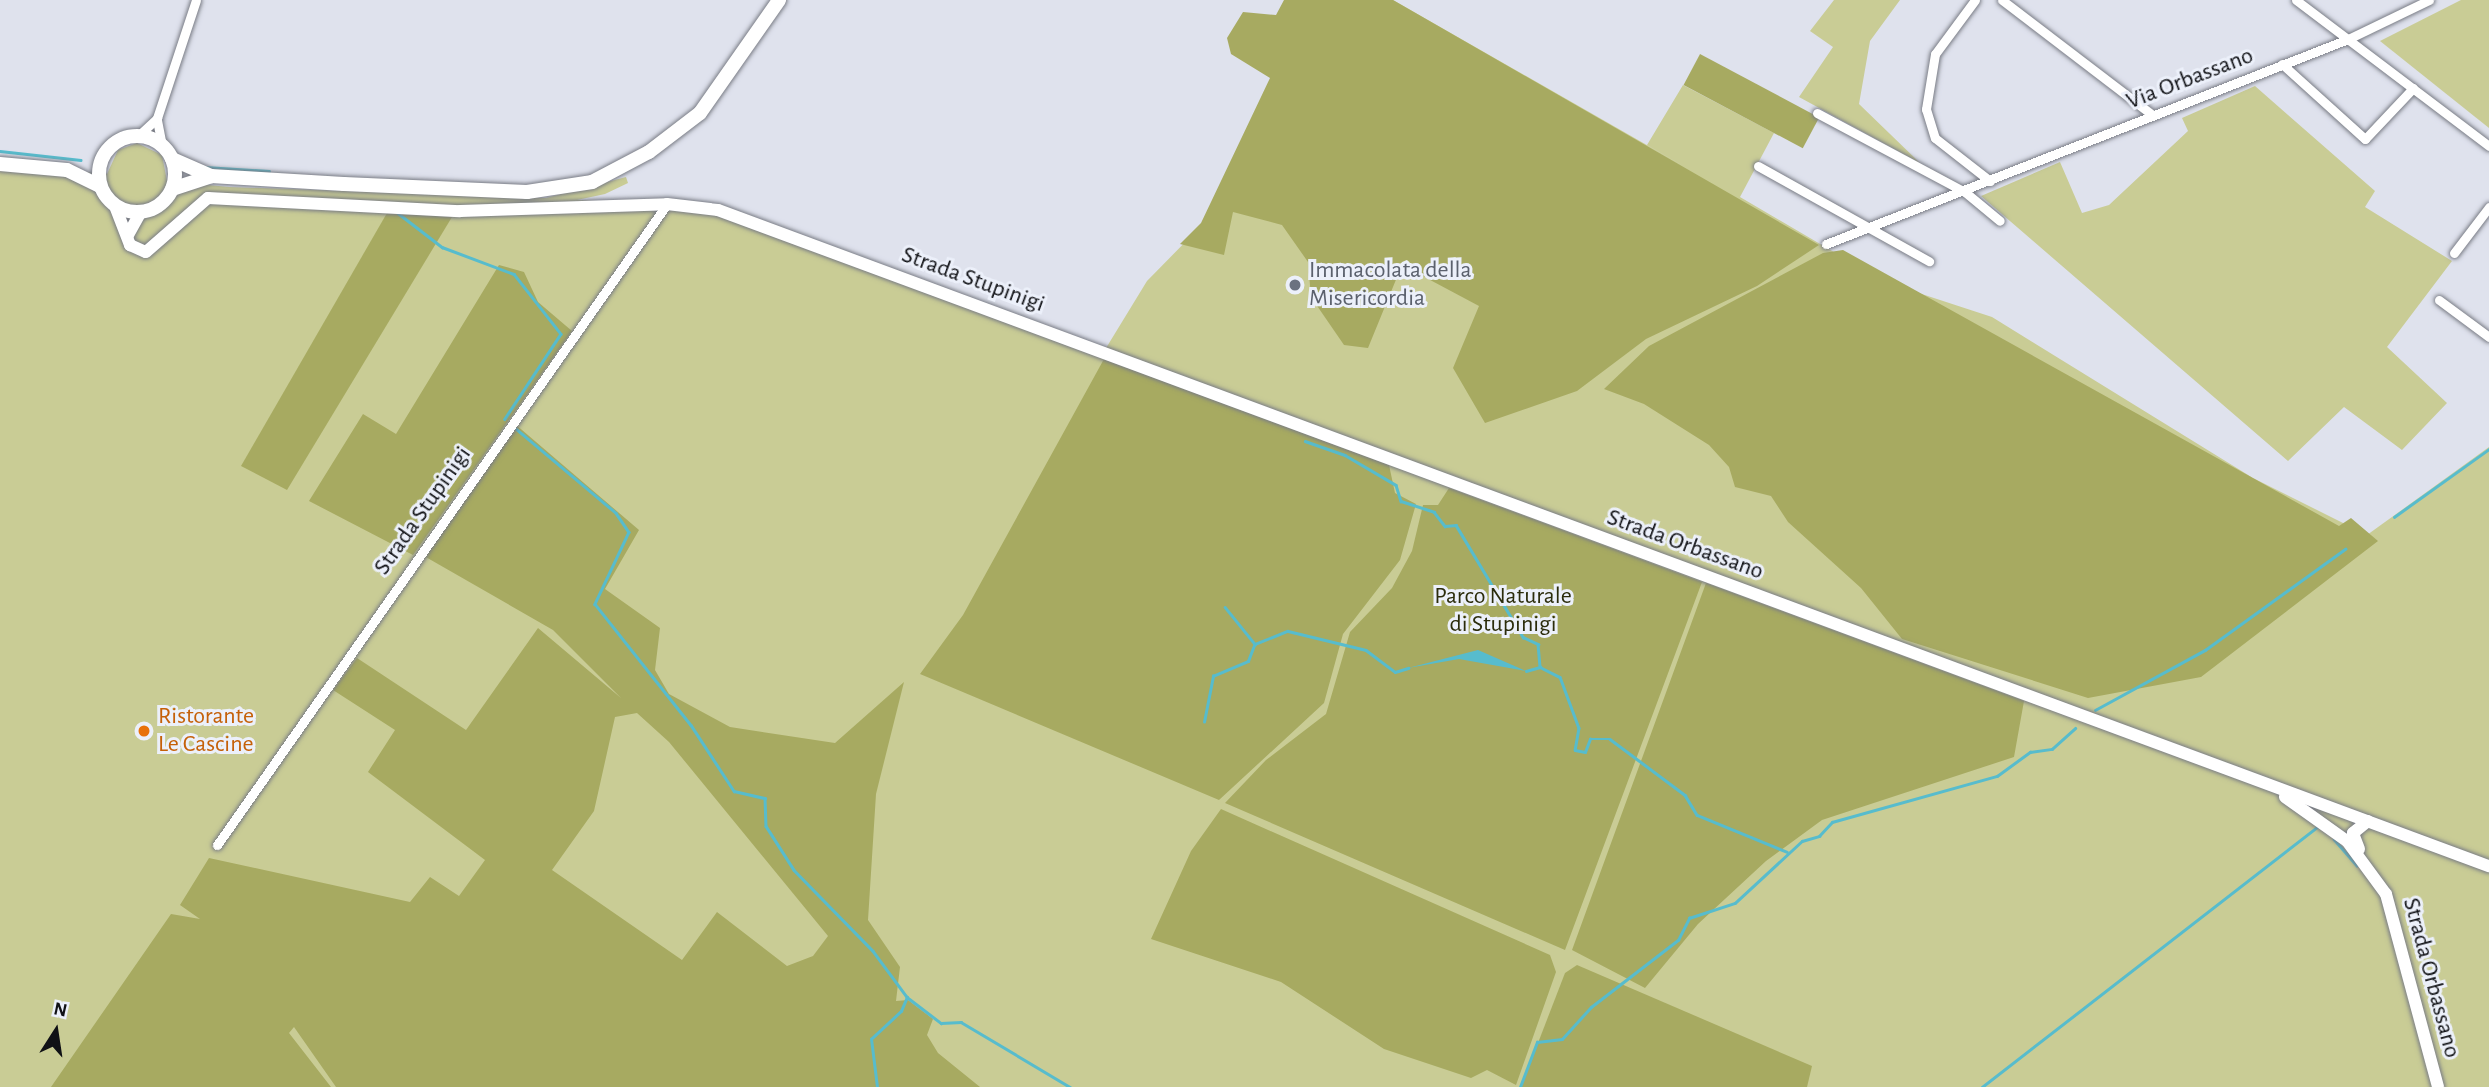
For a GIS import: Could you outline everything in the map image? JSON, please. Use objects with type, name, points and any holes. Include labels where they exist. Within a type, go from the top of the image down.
[{"type":"main road","points":[[0,164],[67,170],[100,161],[115,142],[139,135],[162,145],[172,159],[211,176],[527,192],[592,182],[649,152],[700,113],[779,0]]},
{"type":"main road","points":[[172,159],[172,189]]},
{"type":"main road","points":[[100,161],[100,186]]},
{"type":"main road","points":[[67,170],[100,186],[115,206],[128,235]]},
{"type":"main road","points":[[128,235],[141,212],[172,189],[211,176]]},
{"type":"main road","name":"Strada Stupinigi","points":[[128,235],[137,250],[156,249],[194,205],[208,198],[460,211],[667,204],[752,222],[1104,353]]},
{"type":"main road","points":[[115,206],[141,212]]},
{"type":"main road","name":"Strada Orbassano","points":[[1104,353],[2489,866]]},
{"type":"main road","name":"Strada Orbassano","points":[[2250,779],[2306,809],[2374,872],[2400,928],[2438,1087]]},
{"type":"main road","points":[[2306,809],[2320,804]]},
{"type":"main road","points":[[2368,821],[2353,833],[2374,872]]},
{"type":"street","points":[[139,135],[157,118],[196,0]]},
{"type":"street","points":[[1975,0],[1935,54],[1926,109],[1935,138],[1990,181]]},
{"type":"street","points":[[2002,0],[2151,114]]},
{"type":"street","points":[[2296,0],[2489,146]]},
{"type":"street","name":"Via Orbassano","points":[[1826,244],[1871,229],[2151,114],[2348,39],[2417,3],[2429,0]]},
{"type":"street","points":[[2282,64],[2365,139],[2413,88]]},
{"type":"street","points":[[1817,113],[1965,192],[2000,220]]},
{"type":"street","points":[[157,118],[162,145]]},
{"type":"street","points":[[1758,166],[1929,261]]},
{"type":"street","name":"Strada Stupinigi","points":[[217,845],[667,204]]},
{"type":"street","points":[[2454,253],[2489,207]]},
{"type":"street","points":[[2439,300],[2489,337]]},
{"type":"green space","points":[[1284,0],[1393,0],[1819,245],[1757,286],[1646,339],[1577,391],[1485,423],[1453,368],[1479,306],[1402,265],[1368,348],[1344,345],[1311,297],[1308,262],[1282,225],[1233,212],[1224,255],[1180,244],[1201,223],[1270,78],[1231,54],[1227,38],[1243,12],[1276,15]]},
{"type":"green space","name":"Parco Naturale di Stupinigi","points":[[1329,0],[1393,0],[1694,172],[1647,145],[1683,85],[1774,133],[1740,197],[1885,282],[1992,317],[2253,478],[2367,535],[2489,447],[2489,1087],[0,1087],[0,164],[107,174],[118,150],[137,143],[162,155],[167,181],[229,187],[546,198],[626,177],[628,183],[605,194],[577,200],[696,206],[1103,353],[1147,281],[1201,226]]},
{"type":"green space","points":[[1834,0],[1900,0],[1870,41],[1859,104],[1920,163],[1799,97],[1833,47],[1810,31]]},
{"type":"green space","points":[[2461,0],[2489,0],[2489,128],[2380,41]]},
{"type":"green space","points":[[1700,54],[1819,117],[1803,148],[1684,85]]},
{"type":"green space","points":[[2255,86],[2375,191],[2365,207],[2452,261],[2387,347],[2447,403],[2402,450],[2344,407],[2288,461],[1981,196],[2060,162],[2082,213],[2109,205],[2188,131],[2182,118]]},
{"type":"green space","points":[[387,213],[452,217],[287,490],[241,466]]},
{"type":"green space","points":[[1843,250],[2339,526],[2351,518],[2378,541],[2201,677],[2088,698],[1902,639],[1861,588],[1788,522],[1771,496],[1735,487],[1729,467],[1709,445],[1644,404],[1604,389],[1649,346],[1823,253]]},
{"type":"green space","points":[[499,265],[524,272],[538,302],[572,331],[413,555],[309,501],[363,414],[396,434]]},
{"type":"green space","points":[[1104,359],[1389,465],[1395,493],[1416,504],[1400,560],[1343,634],[1324,703],[1219,800],[920,674],[963,615]]},
{"type":"green space","points":[[515,424],[639,530],[605,589],[660,628],[655,670],[669,694],[730,727],[835,743],[904,682],[876,794],[868,920],[900,967],[896,1001],[908,1000],[933,1019],[927,1035],[938,1053],[980,1087],[336,1087],[294,1027],[289,1033],[331,1087],[51,1087],[171,914],[200,919],[180,905],[209,858],[410,902],[430,877],[459,896],[485,860],[368,772],[395,730],[333,690],[357,658],[466,730],[538,628],[621,698],[553,630],[424,556]],"holes":[[[637,713],[669,742],[828,936],[813,956],[787,966],[717,912],[682,960],[552,870],[594,811],[615,717]]]},
{"type":"green space","points":[[1449,488],[1702,582],[1565,950],[1225,803],[1266,760],[1326,714],[1350,632],[1392,588],[1412,551],[1423,505],[1438,505]]},
{"type":"green space","points":[[1706,583],[2024,701],[2014,757],[1822,820],[1766,861],[1698,924],[1645,988],[1572,950]]},
{"type":"green space","points":[[1221,809],[1550,955],[1556,972],[1516,1085],[1487,1070],[1471,1078],[1384,1049],[1281,982],[1151,939],[1191,851]]},
{"type":"green space","points":[[1577,965],[1812,1066],[1807,1087],[1521,1087],[1565,973]]},
{"type":"water","points":[[1478,650],[1526,671],[1459,659],[1408,668]]},
{"type":"waterway","points":[[0,151],[80,160]]},
{"type":"waterway","points":[[205,167],[269,171]]},
{"type":"waterway","points":[[398,213],[442,247],[514,274],[561,334],[505,419]]},
{"type":"waterway","points":[[514,427],[616,513],[629,532],[595,604],[691,725],[734,791],[765,798],[766,826],[794,870],[873,951],[907,997],[941,1023],[961,1022],[1070,1087]]},
{"type":"waterway","points":[[1305,441],[1345,455],[1396,485],[1401,501],[1434,512],[1445,526],[1456,525],[1523,637],[1538,644],[1540,667],[1560,677],[1579,728],[1575,750],[1585,752],[1590,739],[1610,739],[1685,795],[1697,815],[1787,852]]},
{"type":"waterway","points":[[2394,517],[2489,449]]},
{"type":"waterway","points":[[2095,710],[2205,650],[2345,549]]},
{"type":"waterway","points":[[1225,607],[1255,644],[1288,631],[1366,650],[1395,672],[1408,668]]},
{"type":"waterway","points":[[1204,722],[1213,676],[1248,661],[1254,645]]},
{"type":"waterway","points":[[1526,671],[1540,667]]},
{"type":"waterway","points":[[1520,1087],[1537,1042],[1562,1039],[1591,1007],[1678,940],[1689,918],[1735,903],[1802,841],[1819,836],[1832,822],[1997,776],[2030,752],[2052,749],[2075,728]]},
{"type":"waterway","points":[[1982,1087],[2318,826]]},
{"type":"waterway","points":[[2334,839],[2357,865]]},
{"type":"waterway","points":[[877,1087],[871,1039],[901,1011],[907,997]]},
{"type":"place","name":"Immacolata della Misericordia","points":[[1295,285]]},
{"type":"place","name":"Ristorante Le Cascine","points":[[144,731]]}]
